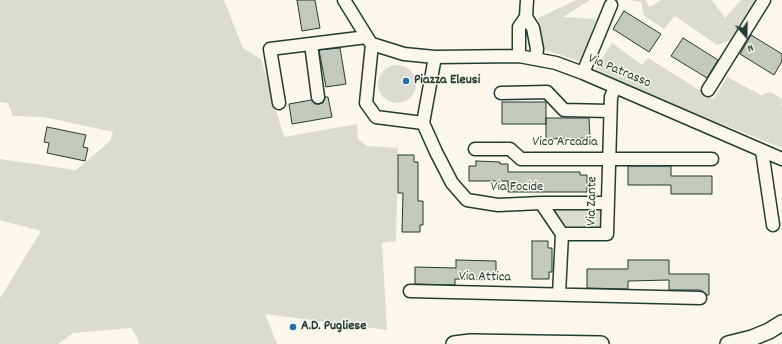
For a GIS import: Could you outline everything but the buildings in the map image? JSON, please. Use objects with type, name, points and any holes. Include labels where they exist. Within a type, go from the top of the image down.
[{"type":"main road","points":[[728,344],[752,338],[769,331],[782,323]]},
{"type":"main road","points":[[454,344],[470,342],[601,344]]},
{"type":"street","points":[[279,103],[270,49],[312,44],[370,41],[404,54],[435,57],[423,123],[376,117],[366,103],[370,41],[344,0]]},
{"type":"street","points":[[519,56],[519,27],[526,17],[527,0]]},
{"type":"street","points":[[708,90],[764,0]]},
{"type":"street","points":[[583,72],[611,5]]},
{"type":"street","points":[[526,17],[533,28],[537,48],[536,59]]},
{"type":"street","points":[[312,44],[318,97]]},
{"type":"street","name":"Via Patrasso","points":[[435,57],[519,56],[556,63],[583,72],[782,159]]},
{"type":"street","name":"Via Zante","points":[[562,234],[607,234],[610,112],[611,97],[615,87]]},
{"type":"street","points":[[501,93],[547,92],[564,110],[610,112]]},
{"type":"street","name":"Via Focide","points":[[423,123],[452,183],[467,200],[498,205],[541,203],[608,203]]},
{"type":"street","name":"Vico Arcadia","points":[[475,149],[510,149],[521,159],[609,158],[712,160]]},
{"type":"street","points":[[762,151],[773,225]]},
{"type":"street","points":[[541,203],[562,234],[559,294]]},
{"type":"street","name":"Via Attica","points":[[410,291],[700,298]]},
{"type":"shaded area","points":[[0,0],[224,0],[243,48],[261,59],[284,137],[357,124],[358,139],[367,146],[398,148],[396,241],[382,243],[387,330],[265,314],[277,344],[139,344],[137,337],[131,328],[73,333],[58,344],[0,344],[0,298],[41,231],[0,220],[0,159],[76,170],[110,141],[113,132],[44,117],[13,116],[8,103],[0,102]]},
{"type":"shaded area","points":[[576,0],[590,0],[563,17],[596,19],[582,62],[542,49],[538,18]]},
{"type":"shaded area","points":[[630,0],[645,0],[650,7],[661,0],[712,0],[725,18],[741,0],[755,0],[731,40],[717,45],[675,16],[664,29],[644,16],[641,2]]},
{"type":"shaded area","points":[[612,43],[642,65],[648,58],[714,99],[727,77],[761,95],[771,92],[782,99],[782,148],[641,92],[595,69]]},
{"type":"shaded area","name":"Piazza Eleusi","points":[[397,65],[410,71],[416,84],[410,97],[397,103],[384,97],[378,84],[384,71]]},
{"type":"shaded area","points":[[552,208],[602,208],[602,229],[565,229]]},
{"type":"place","name":"Piazza Eleusi","points":[[406,81]]},
{"type":"place","name":"A.D. Pugliese","points":[[293,327]]}]
